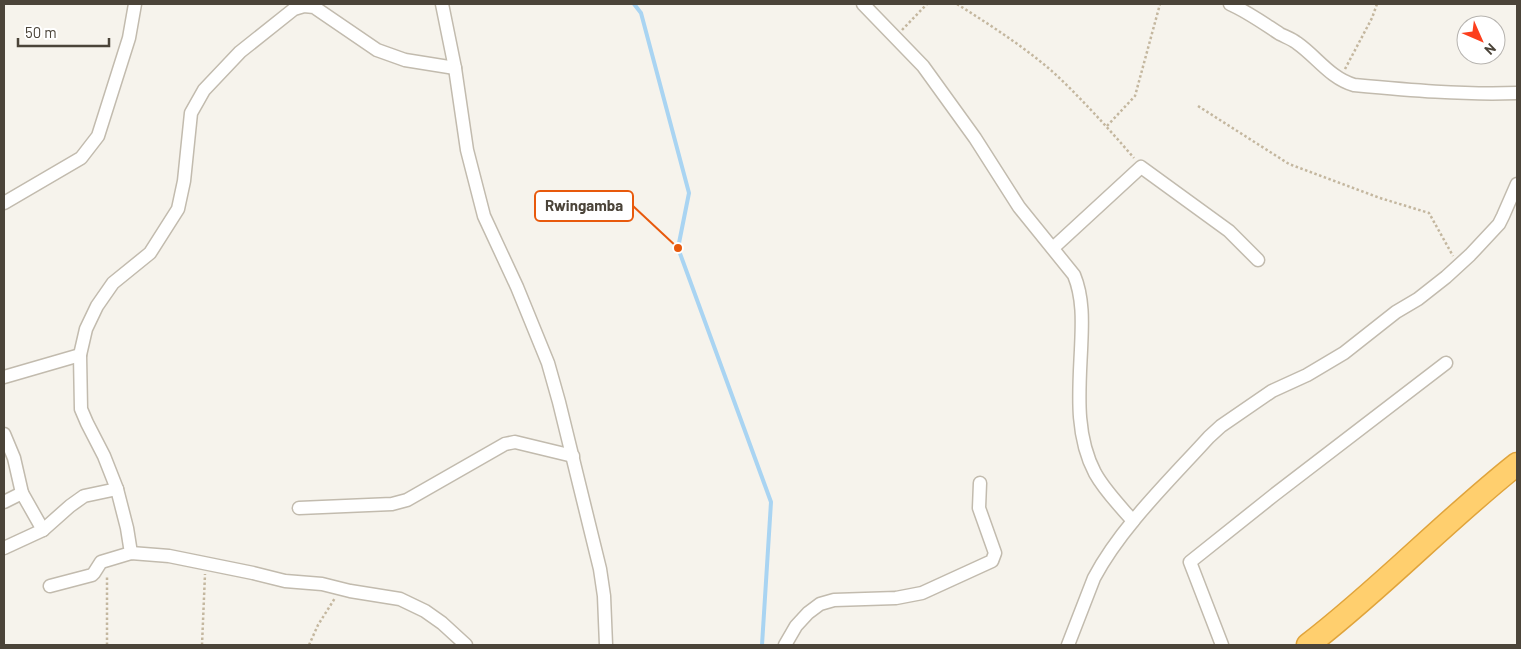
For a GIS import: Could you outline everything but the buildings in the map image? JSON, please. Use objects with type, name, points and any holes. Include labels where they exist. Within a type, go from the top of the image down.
[{"type":"highway","points":[[1308,645],[1517,464]]},
{"type":"street","points":[[4,204],[82,158],[98,136],[129,38],[135,4]]},
{"type":"street","points":[[442,4],[455,68],[467,150],[484,216],[517,287],[548,363],[573,456],[600,569],[604,596],[606,645]]},
{"type":"street","points":[[863,4],[923,66],[975,138],[1019,206],[1074,275],[1078,286],[1082,334],[1078,402],[1081,429],[1096,475],[1133,521]]},
{"type":"street","points":[[1230,4],[1251,14],[1297,43],[1339,79],[1354,85],[1484,94],[1517,93]]},
{"type":"street","points":[[131,553],[117,489],[104,456],[81,409],[80,355],[86,329],[97,306],[113,283],[150,253],[178,209],[184,180],[191,113],[204,90],[240,52],[294,9],[304,6],[314,7],[377,50],[405,60],[455,68]]},
{"type":"street","points":[[1053,248],[1142,167],[1229,231],[1258,260]]},
{"type":"street","points":[[1068,645],[1099,568],[1133,521],[1221,426],[1272,390],[1307,375],[1344,353],[1396,312],[1418,299],[1459,265],[1498,224],[1504,216],[1517,184]]},
{"type":"street","points":[[4,378],[80,355]]},
{"type":"street","points":[[1222,645],[1190,562],[1274,494],[1446,363]]},
{"type":"street","points":[[4,434],[14,458],[22,494],[43,530]]},
{"type":"street","points":[[299,508],[392,504],[407,500],[505,444],[515,442],[573,456]]},
{"type":"street","points":[[785,645],[796,626],[820,604],[834,600],[896,598],[922,593],[992,561],[995,553],[979,508],[980,483]]},
{"type":"street","points":[[4,548],[43,530],[84,496],[117,489]]},
{"type":"street","points":[[4,502],[22,494]]},
{"type":"street","points":[[50,586],[92,575],[101,562],[107,559],[131,553],[169,556],[205,562],[285,581],[322,584],[400,600],[424,611],[442,623],[466,645]]},
{"type":"path","points":[[895,37],[927,4]]},
{"type":"path","points":[[956,4],[1011,39],[1052,72],[1107,126],[1142,167]]},
{"type":"path","points":[[1107,126],[1135,96],[1160,4]]},
{"type":"path","points":[[1339,79],[1372,18],[1377,4]]},
{"type":"path","points":[[1198,106],[1288,164],[1429,214],[1459,265]]},
{"type":"path","points":[[107,559],[107,645]]},
{"type":"path","points":[[202,645],[205,562]]},
{"type":"path","points":[[309,645],[318,625],[341,588]]},
{"type":"waterway","points":[[634,4],[641,13],[689,193],[678,248],[771,502],[762,645]]},
{"type":"place","name":"Rwingamba","points":[[678,248]]}]
